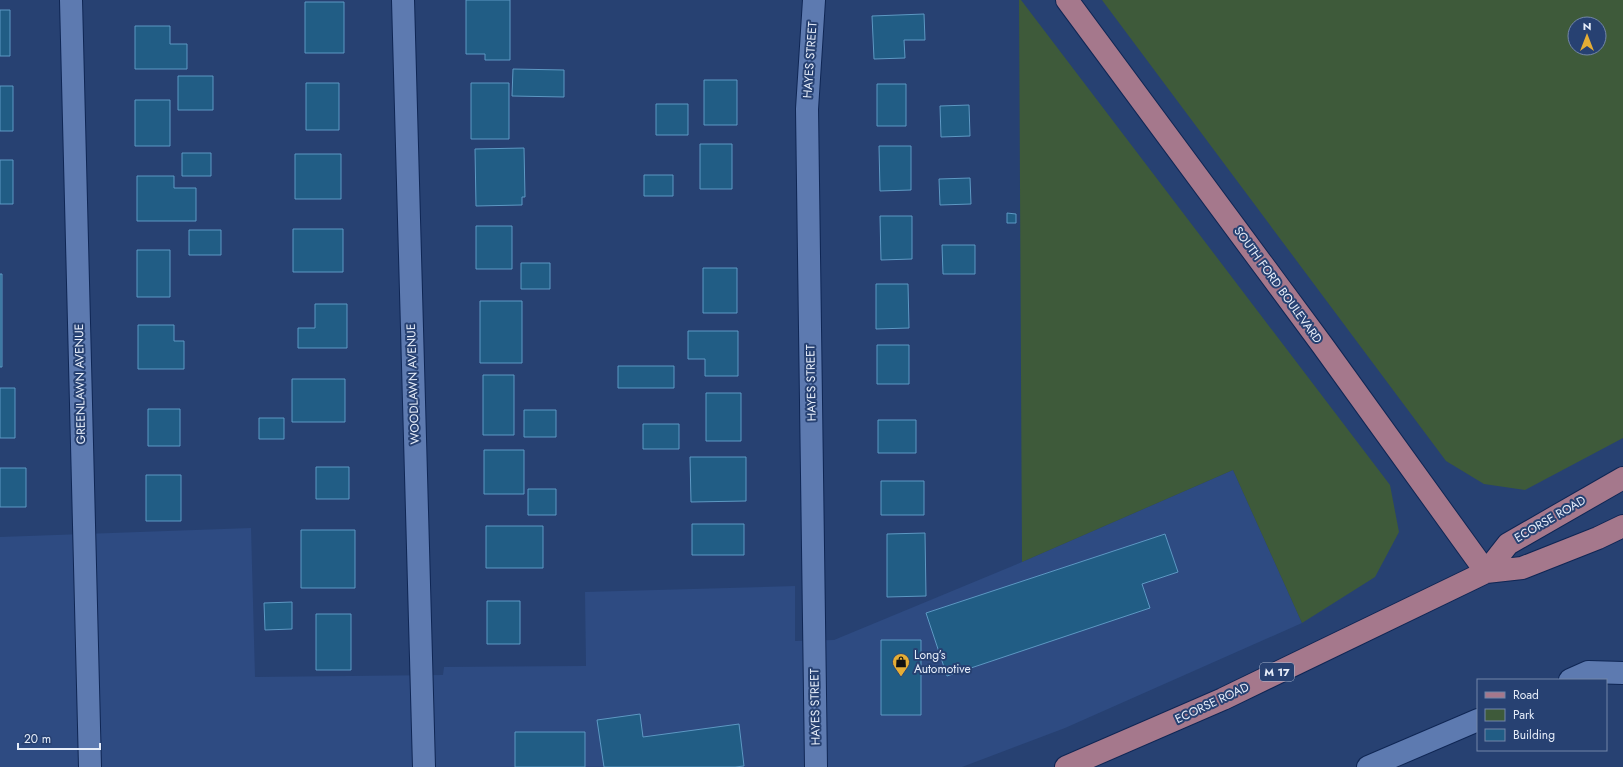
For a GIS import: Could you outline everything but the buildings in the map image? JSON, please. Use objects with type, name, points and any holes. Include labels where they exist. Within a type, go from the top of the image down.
[{"type":"main road","name":"SOUTH FORD BOULEVARD","points":[[1067,0],[1318,339],[1486,572]]},
{"type":"main road","name":"ECORSE ROAD","points":[[1486,572],[1508,544],[1623,478]]},
{"type":"main road","name":"ECORSE ROAD","points":[[1066,767],[1223,698],[1486,572],[1522,568],[1598,538],[1623,526]]},
{"type":"street","name":"GREENLAWN AVENUE","points":[[71,0],[90,767]]},
{"type":"street","name":"WOODLAWN AVENUE","points":[[403,0],[424,767]]},
{"type":"street","name":"HAYES STREET","points":[[814,0],[807,108],[816,767]]},
{"type":"street","points":[[1572,679],[1588,672],[1623,673]]},
{"type":"street","points":[[1368,767],[1477,720]]},
{"type":"shaded area","points":[[1233,470],[1302,623],[1065,728],[962,767],[0,767],[0,537],[251,528],[255,677],[443,675],[444,667],[586,666],[585,592],[795,586],[795,641],[834,640],[1022,562]]},
{"type":"green space","points":[[1019,0],[1021,0],[1390,485],[1399,532],[1375,577],[1302,623],[1233,470],[1022,562]]},
{"type":"green space","points":[[1102,0],[1623,0],[1623,438],[1525,490],[1484,484],[1446,461]]},
{"type":"place","name":"Long’s Automotive","points":[[901,677]]}]
